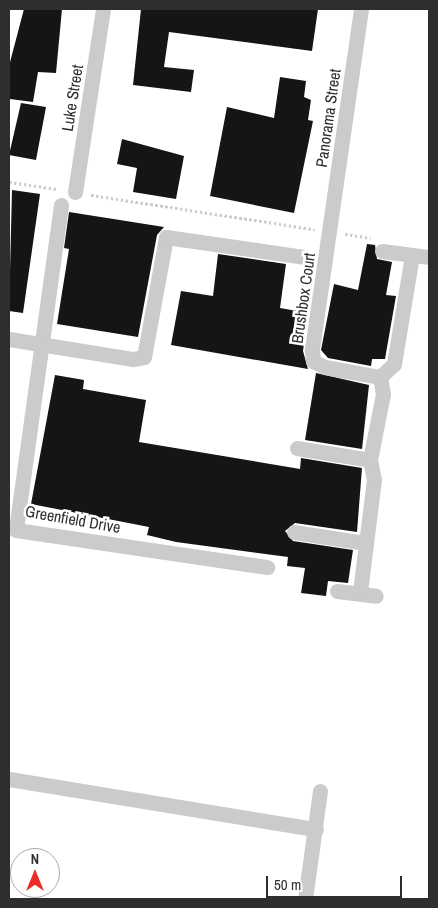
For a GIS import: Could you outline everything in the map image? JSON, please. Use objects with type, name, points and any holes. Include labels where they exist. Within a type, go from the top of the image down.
[{"type":"street","name":"Luke Street","points":[[75,192],[103,9]]},
{"type":"street","name":"Panorama Street","points":[[330,232],[361,9]]},
{"type":"street","name":"Greenfield Drive","points":[[61,206],[16,530],[267,567]]},
{"type":"street","name":"Brushbox Court","points":[[330,232],[313,361],[380,377]]},
{"type":"street","points":[[9,339],[133,359],[144,357],[166,237],[304,257]]},
{"type":"street","points":[[378,245],[412,255],[428,257]]},
{"type":"street","points":[[360,592],[374,480],[370,460],[383,394],[380,377],[394,364],[412,255]]},
{"type":"street","points":[[297,448],[370,460]]},
{"type":"street","points":[[294,532],[366,543]]},
{"type":"street","points":[[337,591],[360,592],[376,596]]},
{"type":"street","points":[[9,779],[316,829]]},
{"type":"street","points":[[304,899],[316,829],[320,791]]},
{"type":"path","points":[[9,182],[330,232],[378,245]]},
{"type":"building","points":[[24,9],[62,9],[56,73],[38,72],[33,102],[10,99],[9,66]]},
{"type":"building","points":[[141,9],[318,9],[312,51],[169,32],[164,67],[194,70],[191,92],[133,85]]},
{"type":"building","points":[[280,77],[306,81],[304,97],[311,100],[308,120],[313,121],[294,213],[210,196],[227,107],[274,118]]},
{"type":"building","points":[[21,103],[46,107],[36,160],[9,155]]},
{"type":"building","points":[[122,139],[184,156],[176,199],[133,192],[137,168],[117,164]]},
{"type":"building","points":[[12,190],[40,194],[23,313],[9,311]]},
{"type":"building","points":[[69,212],[164,227],[157,235],[138,337],[57,324],[69,249],[64,248]]},
{"type":"building","points":[[367,244],[375,245],[377,259],[392,262],[386,295],[396,296],[385,359],[372,359],[371,366],[328,358],[321,350],[334,284],[358,290]]},
{"type":"building","points":[[218,254],[286,264],[280,308],[308,313],[303,351],[308,369],[171,345],[181,291],[213,296]]},
{"type":"building","points":[[316,373],[369,385],[362,449],[305,440]]},
{"type":"building","points":[[55,375],[84,380],[83,389],[146,400],[139,442],[300,469],[301,458],[362,468],[357,532],[295,523],[285,531],[293,541],[353,550],[348,583],[328,581],[326,596],[301,593],[305,568],[287,566],[288,557],[176,542],[147,535],[149,527],[31,504]]}]
